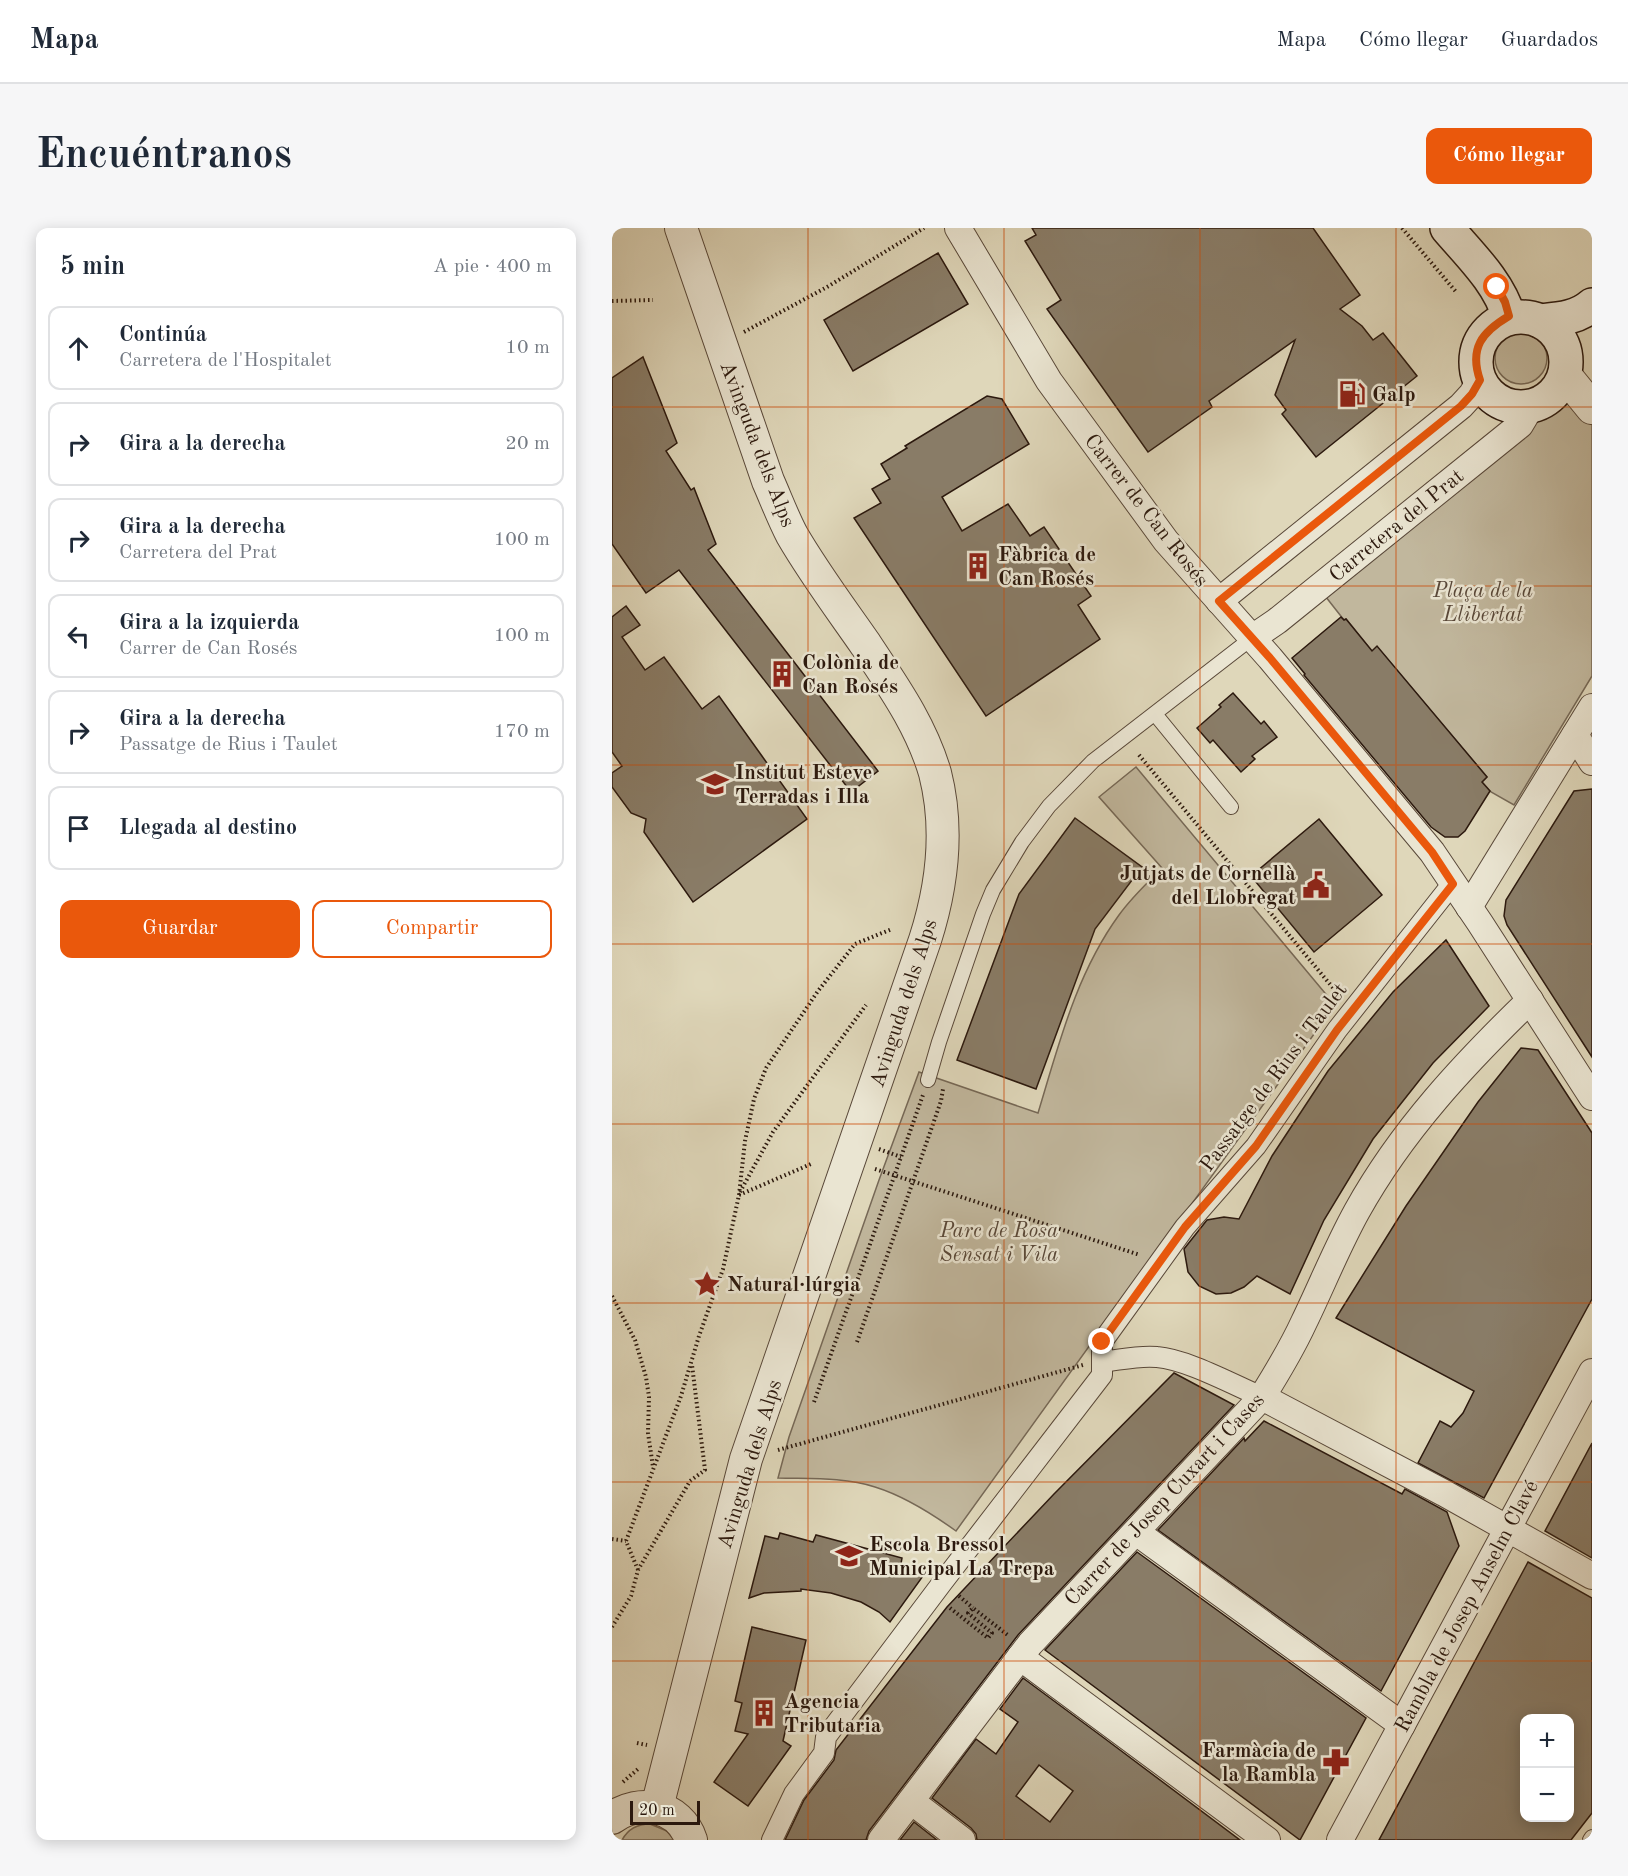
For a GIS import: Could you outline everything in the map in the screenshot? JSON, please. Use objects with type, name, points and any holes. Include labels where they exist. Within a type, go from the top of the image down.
[{"type":"main road","points":[[1447,228],[1497,287],[1505,302],[1525,319],[1551,328],[1563,345],[1566,357],[1565,375]]},
{"type":"main road","points":[[1592,305],[1572,317],[1525,319],[1492,326],[1481,339],[1476,352],[1475,367],[1488,394],[1507,406],[1519,408],[1532,405],[1553,393],[1565,375],[1592,354]]},
{"type":"street","name":"Avinguda dels Alps","points":[[657,1807],[746,1459],[925,940],[937,896],[942,843],[937,783],[924,742],[909,711],[785,521],[768,481],[681,228]]},
{"type":"street","name":"Carrer de Can Rosés","points":[[958,228],[1049,381],[1166,541],[1252,638],[1432,852],[1592,1097]]},
{"type":"street","points":[[1565,375],[1592,408]]},
{"type":"street","points":[[1219,601],[1461,406],[1472,394],[1480,380]]},
{"type":"street","name":"Carretera del Prat","points":[[1252,638],[1277,621],[1520,424],[1532,405]]},
{"type":"street","points":[[1469,907],[1592,707]]},
{"type":"street","points":[[1575,735],[1592,762]]},
{"type":"street","name":"Passatge de Rius i Taulet","points":[[772,1840],[794,1794],[824,1753],[826,1737],[1102,1375],[1102,1342],[1185,1227],[1256,1146],[1352,1011],[1453,884]]},
{"type":"street","name":"Carrer de Josep Cuxart i Cases","points":[[881,1840],[1023,1653],[1262,1397],[1279,1370],[1358,1210],[1403,1140],[1461,1068],[1530,1000]]},
{"type":"street","points":[[1102,1362],[1144,1356],[1160,1357],[1183,1363],[1262,1397],[1592,1576]]},
{"type":"street","name":"Rambla de Josep Anselm Clavé","points":[[1340,1840],[1592,1372]]},
{"type":"street","points":[[1136,1532],[1402,1725]]},
{"type":"street","points":[[1023,1653],[1267,1840]]},
{"type":"street","points":[[911,1801],[962,1840]]},
{"type":"street","points":[[616,1806],[657,1807],[677,1818],[685,1827],[691,1840]]},
{"type":"lane","points":[[928,1080],[939,1042],[993,890],[1007,864],[1049,806],[1073,780],[1127,734],[1252,638]]},
{"type":"lane","points":[[1155,714],[1231,807]]},
{"type":"path","points":[[749,329],[827,287],[924,228]]},
{"type":"path","points":[[1402,228],[1457,293]]},
{"type":"path","points":[[612,301],[653,300]]},
{"type":"path","points":[[1139,755],[1352,1011]]},
{"type":"path","points":[[638,1570],[626,1541],[681,1396],[723,1269],[739,1195],[745,1141],[754,1099],[766,1068],[818,991],[855,944],[892,928]]},
{"type":"path","points":[[739,1195],[773,1132],[866,1005]]},
{"type":"path","points":[[814,1402],[928,1080]]},
{"type":"path","points":[[857,1342],[941,1101],[944,1083]]},
{"type":"path","points":[[882,1150],[901,1157]]},
{"type":"path","points":[[739,1195],[811,1164]]},
{"type":"path","points":[[875,1169],[1160,1262]]},
{"type":"path","points":[[612,1296],[635,1340],[646,1377],[649,1406],[648,1433],[654,1469]]},
{"type":"path","points":[[612,1627],[631,1596],[638,1570],[690,1482],[705,1470],[691,1361]]},
{"type":"path","points":[[776,1450],[1073,1366],[1102,1362]]},
{"type":"path","points":[[612,1539],[626,1541]]},
{"type":"path","points":[[933,1595],[988,1638],[992,1633],[968,1613],[973,1608]]},
{"type":"path","points":[[961,1598],[1023,1653]]},
{"type":"path","points":[[646,1753],[648,1746]]},
{"type":"path","points":[[616,1806],[643,1762]]},
{"type":"green space","points":[[1516,332],[1526,332],[1540,339],[1547,358],[1540,377],[1526,384],[1516,384],[1506,380],[1499,373],[1495,363],[1495,353],[1499,343],[1506,336]]},
{"type":"green space","name":"Plaça de la Llibertat","points":[[1562,398],[1572,400],[1592,425],[1592,676],[1514,805],[1491,792],[1482,782],[1487,777],[1377,647],[1372,651],[1322,592]]},
{"type":"green space","name":"Parc de Rosa Sensat i Vila","points":[[1136,767],[1335,1005],[956,1531],[917,1506],[875,1487],[839,1480],[778,1478],[789,1437],[919,1072],[1038,1113],[1070,1010],[1091,961],[1124,909],[1162,868],[1099,797]]},
{"type":"green space","points":[[650,1824],[667,1831],[674,1840],[622,1840],[633,1828]]},
{"type":"building","points":[[1032,228],[1313,228],[1360,295],[1340,309],[1362,326],[1373,340],[1383,333],[1417,376],[1316,457],[1282,414],[1286,410],[1275,395],[1295,340],[1209,401],[1212,407],[1148,452],[1047,309],[1061,300],[1025,241],[1036,235]]},
{"type":"building","points":[[938,253],[968,304],[853,371],[824,320]]},
{"type":"building","points":[[643,357],[677,443],[666,451],[691,490],[694,488],[716,544],[708,550],[878,771],[851,792],[679,570],[646,593],[612,544],[612,378]]},
{"type":"building","name":"Fàbrica de Can Rosés","points":[[987,396],[1002,399],[1029,444],[942,497],[962,531],[1008,504],[1030,536],[1044,527],[1091,596],[1078,605],[1100,639],[986,716],[854,518],[881,503],[872,489],[890,479],[881,464],[907,448],[905,446]]},
{"type":"building","points":[[626,606],[640,625],[622,637],[645,670],[664,657],[702,709],[719,696],[807,819],[693,902],[644,832],[646,819],[631,813],[612,787],[612,773],[622,766],[612,752],[612,617]]},
{"type":"building","points":[[1341,617],[1346,619],[1372,651],[1377,646],[1487,777],[1482,782],[1490,791],[1465,831],[1458,837],[1445,837],[1431,827],[1292,658]]},
{"type":"building","points":[[1233,693],[1261,724],[1264,721],[1277,737],[1252,756],[1255,759],[1241,772],[1213,740],[1210,743],[1197,728]]},
{"type":"building","points":[[1592,789],[1592,1057],[1507,925],[1504,916],[1506,900],[1574,791]]},
{"type":"building","points":[[1075,818],[1142,867],[1095,929],[1036,1089],[957,1060],[1019,894]]},
{"type":"building","name":"Jutjats de Cornellà del Llobregat","points":[[1319,819],[1382,895],[1314,952],[1251,876]]},
{"type":"building","points":[[1446,940],[1489,1006],[1433,1063],[1373,1139],[1324,1220],[1290,1294],[1257,1276],[1244,1287],[1231,1293],[1216,1294],[1199,1286],[1188,1272],[1184,1249],[1207,1220],[1224,1217],[1239,1219],[1272,1156],[1328,1071],[1393,992]]},
{"type":"building","points":[[1521,1048],[1538,1050],[1592,1133],[1592,1299],[1484,1498],[1418,1463],[1440,1421],[1451,1427],[1463,1413],[1474,1391],[1336,1318],[1406,1206],[1478,1102]]},
{"type":"building","points":[[1174,1373],[1234,1405],[1018,1635],[869,1831],[866,1840],[785,1840],[804,1800],[834,1760],[836,1750],[947,1607],[1054,1494]]},
{"type":"building","points":[[1264,1421],[1402,1494],[1405,1489],[1447,1512],[1459,1546],[1381,1691],[1158,1530],[1244,1438],[1245,1441]]},
{"type":"building","points":[[1592,1443],[1592,1558],[1545,1531]]},
{"type":"building","points":[[780,1533],[813,1542],[816,1535],[902,1558],[900,1569],[923,1576],[890,1622],[879,1612],[861,1602],[831,1593],[801,1589],[801,1591],[764,1593],[749,1598],[765,1536],[778,1539]]},
{"type":"building","points":[[1137,1552],[1366,1718],[1300,1840],[1045,1650]]},
{"type":"building","points":[[1528,1562],[1592,1598],[1592,1813],[1571,1840],[1379,1840]]},
{"type":"building","name":"Agencia Tributaria","points":[[752,1627],[806,1640],[783,1741],[791,1746],[748,1806],[714,1782],[748,1734],[735,1731],[742,1703],[735,1701]]},
{"type":"building","points":[[1023,1678],[1240,1840],[977,1840],[971,1828],[932,1798],[976,1739],[996,1754],[1018,1722],[1000,1709]],"holes":[[[1039,1765],[1073,1791],[1050,1822],[1016,1796]]]},
{"type":"building","points":[[914,1822],[937,1840],[900,1840]]},
{"type":"place","name":"Galp","points":[[1352,394]]},
{"type":"place","name":"Fàbrica de Can Rosés","points":[[978,566]]},
{"type":"place","name":"Colònia de Can Rosés","points":[[782,674]]},
{"type":"place","name":"Institut Esteve Terradas i Illa","points":[[715,784]]},
{"type":"place","name":"Jutjats de Cornellà del Llobregat","points":[[1316,885]]},
{"type":"place","name":"Natural·lúrgia","points":[[707,1284]]},
{"type":"place","name":"Escola Bressol Municipal La Trepa","points":[[849,1556]]},
{"type":"place","name":"Agencia Tributaria","points":[[764,1713]]},
{"type":"place","name":"Farmàcia de la Rambla","points":[[1336,1762]]},
{"type":"route","points":[[1102,1342],[1185,1227],[1256,1146],[1337,1030],[1453,884],[1432,852],[1270,658],[1219,601],[1461,406],[1472,394],[1480,380],[1475,367],[1476,352],[1481,339],[1492,326],[1509,316],[1497,287]]}]
